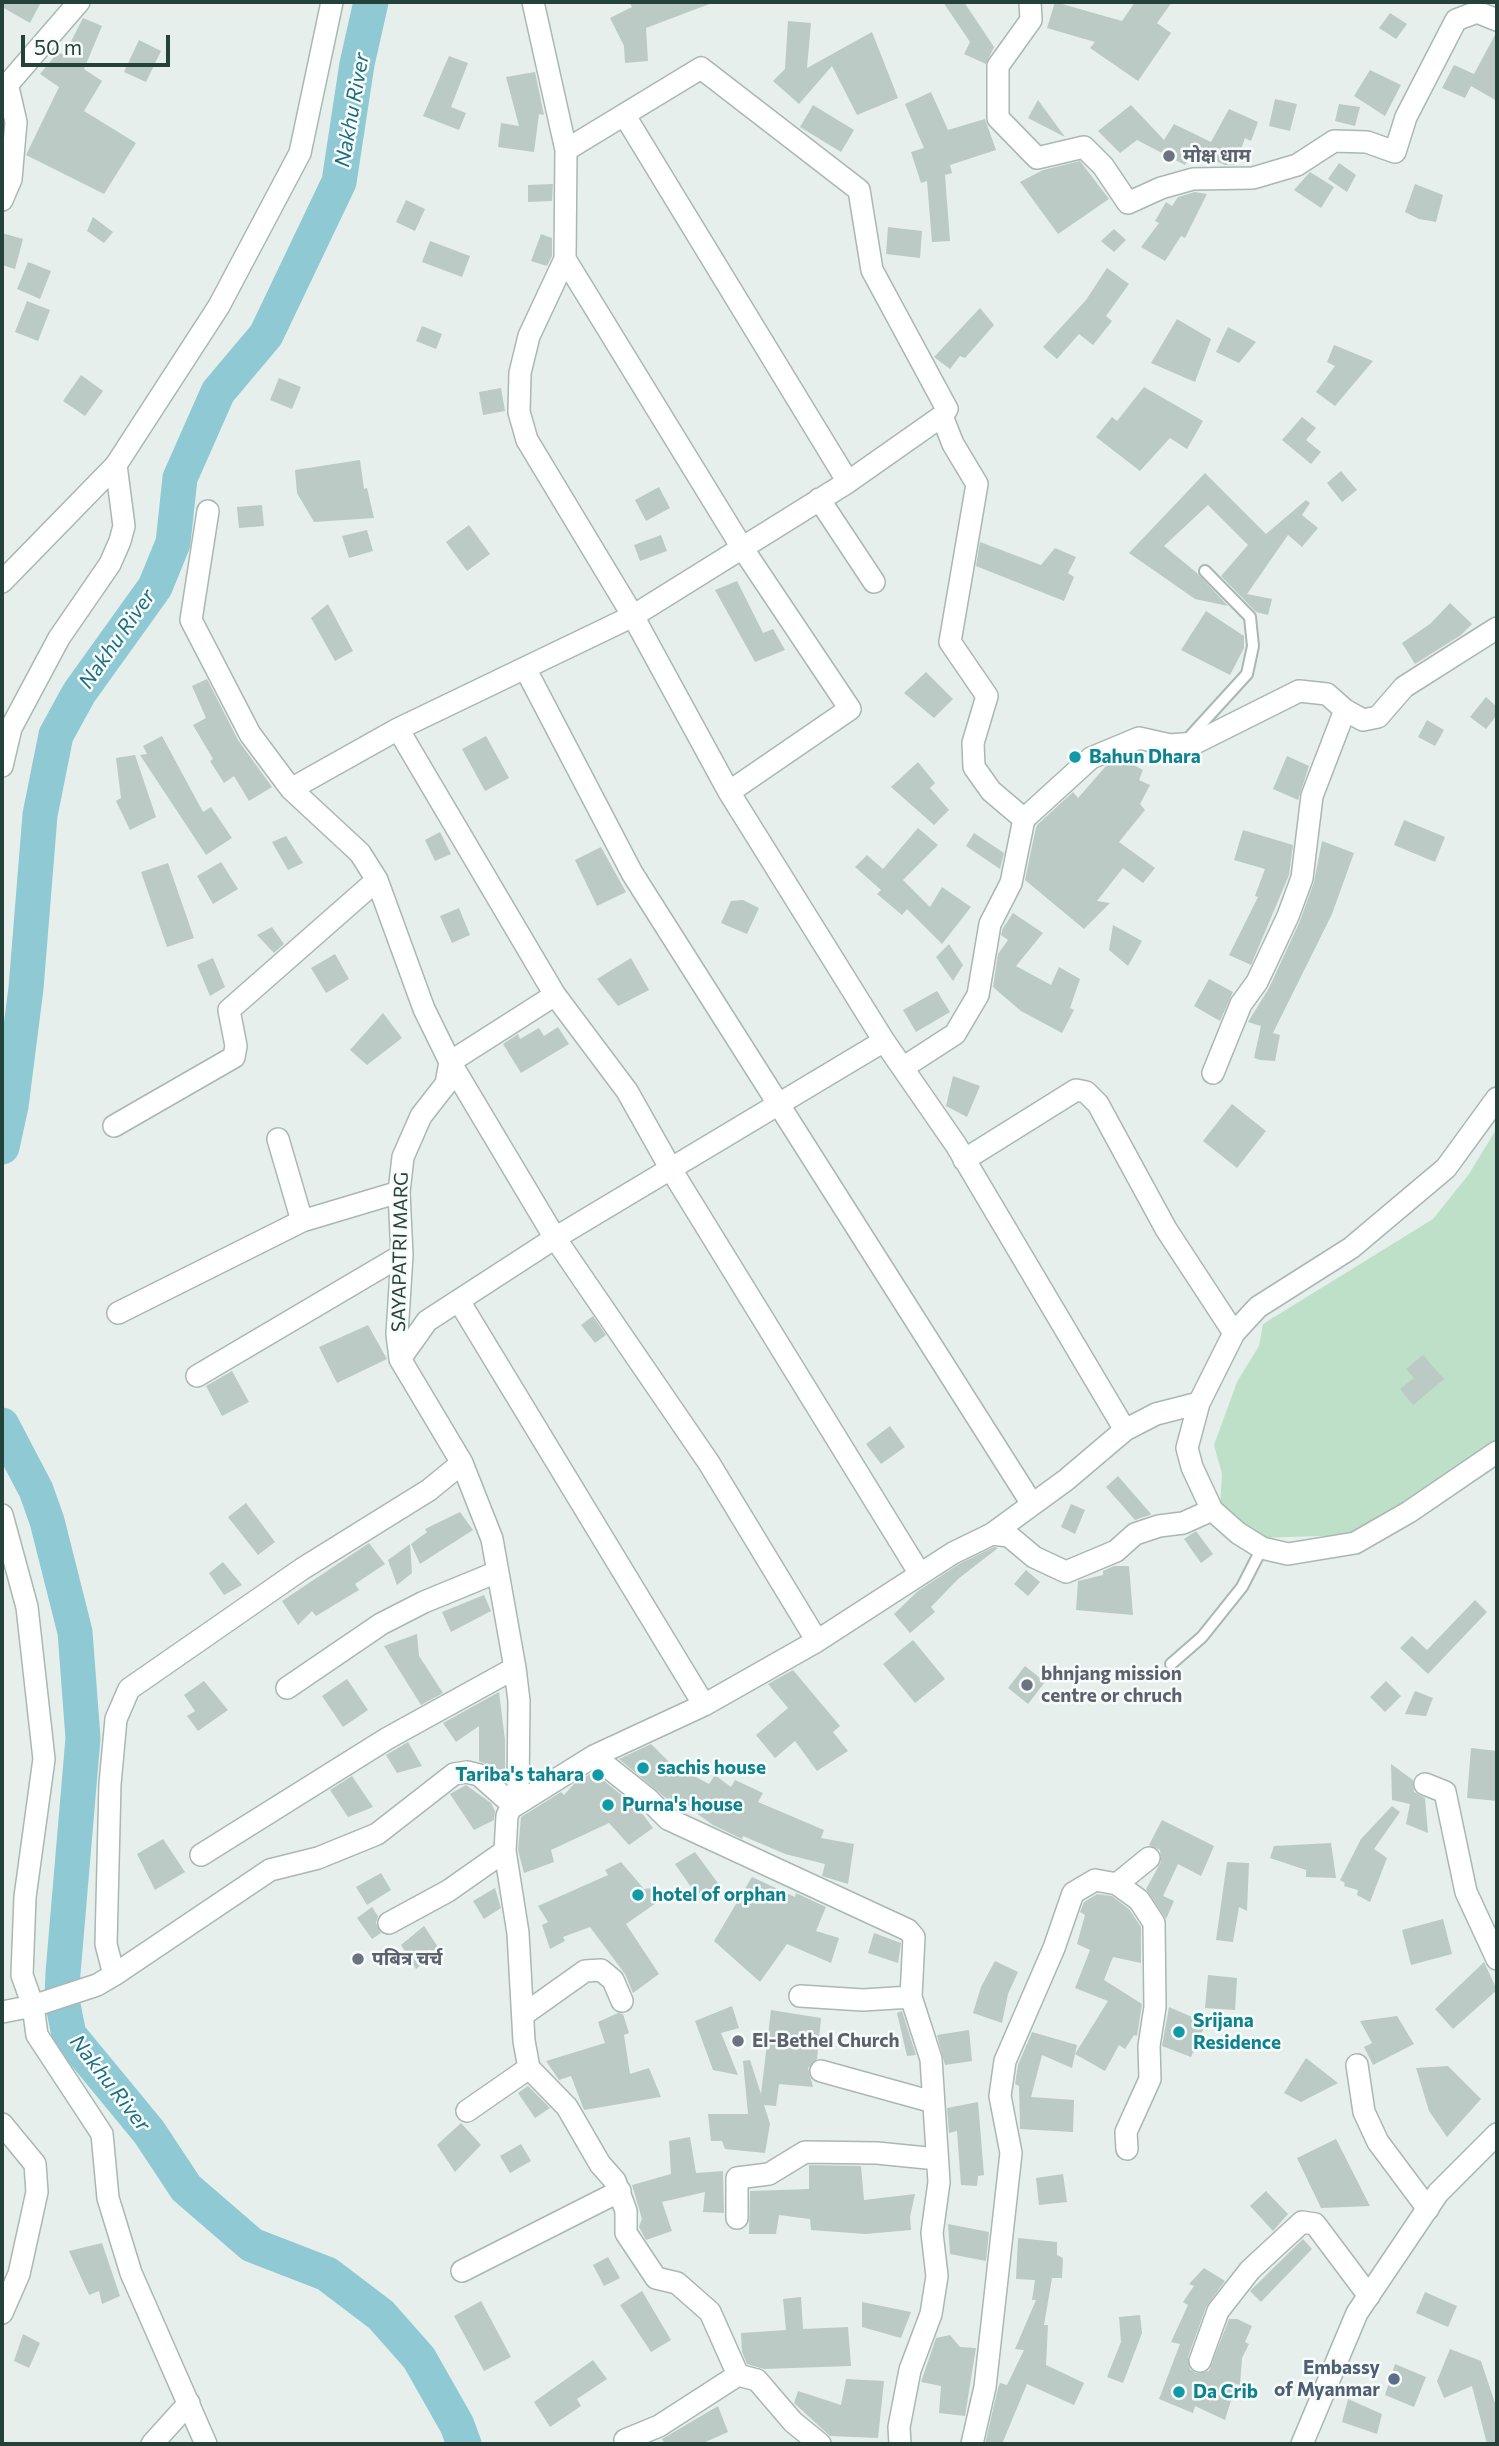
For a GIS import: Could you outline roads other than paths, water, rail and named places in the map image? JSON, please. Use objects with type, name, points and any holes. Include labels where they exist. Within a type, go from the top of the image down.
[{"type":"street","points":[[2,200],[11,179],[16,122],[5,87],[79,2]]},
{"type":"street","points":[[2,582],[116,465],[219,306],[300,153],[332,2]]},
{"type":"street","points":[[533,2],[566,150],[565,259],[529,336],[520,373],[519,412],[527,440],[633,616],[729,792],[884,1041],[964,1160],[1125,1430]]},
{"type":"street","points":[[1030,2],[1031,20],[998,66],[998,118],[1037,158],[1084,147],[1102,166],[1128,204],[1161,188],[1193,179],[1254,178],[1297,165],[1334,141],[1367,142],[1395,152],[1406,117],[1456,20],[1477,12],[1497,20]]},
{"type":"street","points":[[291,789],[398,729],[633,616],[741,546],[848,482],[942,416],[947,409],[872,270],[859,190],[701,68],[566,150]]},
{"type":"street","points":[[625,116],[848,482]]},
{"type":"street","points":[[565,259],[741,546],[850,709],[729,792]]},
{"type":"street","points":[[942,416],[953,444],[977,484],[950,642],[987,695],[973,743],[974,767],[991,791],[1024,819]]},
{"type":"street","points":[[2,766],[11,728],[59,638],[110,564],[120,541],[124,526],[116,465]]},
{"type":"street","points":[[819,499],[874,582]]},
{"type":"street","points":[[208,511],[191,620],[250,734],[291,789],[360,853],[377,880],[424,1009],[450,1062],[555,1238],[709,1463],[817,1641]]},
{"type":"street","points":[[904,1067],[956,1034],[978,995],[990,924],[1011,883],[1024,819],[1091,758],[1139,738],[1195,743],[1299,691],[1327,694],[1345,710],[1363,720],[1378,717],[1404,687],[1497,628]]},
{"type":"street","points":[[525,668],[632,873],[1031,1504]]},
{"type":"street","points":[[1213,1073],[1241,1004],[1257,982],[1289,916],[1302,878],[1312,796],[1345,710]]},
{"type":"street","points":[[398,729],[555,995],[627,1091],[672,1171],[920,1574]]},
{"type":"street","points":[[114,1126],[234,1057],[236,1046],[229,1010],[377,880]]},
{"type":"street","points":[[450,1062],[555,995]]},
{"type":"street","points":[[400,1359],[427,1321],[555,1238],[672,1171],[778,1102],[884,1041]]},
{"type":"street","name":"SAYAPATRI MARG","points":[[450,1062],[446,1084],[421,1116],[403,1157],[399,1192],[402,1255],[397,1334],[400,1359],[462,1463],[492,1539],[519,1701],[518,1790],[510,1811],[505,1851],[518,1933],[529,2068]]},
{"type":"street","points":[[964,1160],[1076,1090],[1086,1092],[1098,1104],[1166,1229],[1234,1333]]},
{"type":"street","points":[[1497,1098],[1446,1168],[1351,1248],[1258,1307],[1234,1333],[1199,1403],[1187,1448],[1212,1510],[1238,1533],[1262,1548],[1288,1554],[1354,1543],[1409,1512],[1497,1452]]},
{"type":"street","points":[[278,1139],[302,1221]]},
{"type":"street","points":[[118,1313],[302,1221],[399,1192]]},
{"type":"street","points":[[197,1376],[402,1255]]},
{"type":"street","points":[[459,1301],[704,1705]]},
{"type":"street","points":[[2,2012],[39,2004],[106,1980],[270,1870],[318,1858],[377,1834],[454,1774],[467,1772],[479,1775],[510,1811],[594,1756],[704,1705],[817,1641],[920,1574],[992,1534],[1066,1480],[1125,1430],[1156,1414],[1199,1403]]},
{"type":"street","points":[[106,1980],[110,1784],[116,1719],[129,1689],[302,1569],[429,1490],[462,1463]]},
{"type":"street","points":[[992,1534],[1009,1536],[1034,1557],[1066,1572],[1116,1551],[1135,1534],[1159,1526],[1184,1523],[1212,1510]]},
{"type":"street","points":[[2,1515],[27,1607],[44,1759],[25,1897],[22,1975],[39,2004],[37,2035],[102,2134],[108,2198],[131,2273],[206,2444]]},
{"type":"street","points":[[287,1688],[382,1623],[424,1602],[497,1573]]},
{"type":"street","points":[[201,1855],[388,1738],[515,1668]]},
{"type":"street","points":[[594,1756],[649,1799],[667,1819],[908,1930],[914,1937],[911,1997],[931,2059],[939,2182],[932,2233],[937,2276],[931,2314],[909,2370],[899,2427],[900,2444]]},
{"type":"street","points":[[1425,1784],[1444,1792],[1466,1892],[1497,1959]]},
{"type":"street","points":[[389,1923],[448,1891],[505,1851]]},
{"type":"street","points":[[1117,1884],[1149,1858]]},
{"type":"street","points":[[972,2444],[985,2387],[1011,2153],[1000,2096],[1004,2061],[1024,2010],[1054,1948],[1073,1892],[1095,1880],[1117,1884],[1139,1900],[1154,1923],[1155,2007],[1149,2046],[1150,2079],[1126,2132],[1127,2149]]},
{"type":"street","points":[[523,2015],[585,1971],[601,1970],[613,1980],[622,2001]]},
{"type":"street","points":[[800,1996],[863,2000],[911,1997]]},
{"type":"street","points":[[1357,2065],[1364,2112],[1378,2142],[1428,2208]]},
{"type":"street","points":[[467,2111],[529,2068],[567,2108],[620,2191],[626,2211],[626,2233],[638,2254],[656,2278],[677,2283],[710,2312],[738,2375]]},
{"type":"street","points":[[821,2071],[933,2102]]},
{"type":"street","points":[[2,2124],[35,2164],[37,2192],[19,2274],[2,2312]]},
{"type":"street","points":[[1302,2444],[1357,2314],[1428,2208],[1493,2144]]},
{"type":"street","points":[[737,2218],[737,2179],[769,2174],[805,2152],[877,2153],[937,2159]]},
{"type":"street","points":[[462,2271],[620,2191]]},
{"type":"street","points":[[1200,2361],[1219,2311],[1250,2270],[1302,2222],[1315,2224],[1369,2296]]},
{"type":"street","points":[[625,2440],[659,2426],[738,2375],[757,2380],[793,2422],[820,2444]]},
{"type":"street","points":[[152,2444],[189,2403]]},
{"type":"lane","points":[[1183,744],[1247,674],[1253,646],[1250,617],[1205,571]]},
{"type":"lane","points":[[1171,1664],[1202,1637],[1234,1597],[1262,1548]]},
{"type":"waterway","name":"Nakhu River","points":[[2,1147],[11,1106],[26,988],[40,815],[56,735],[79,693],[155,587],[173,543],[180,478],[218,392],[266,335],[339,182],[357,64],[371,2]]},
{"type":"waterway","name":"Nakhu River","points":[[2,1425],[36,1490],[47,1521],[75,1632],[83,1738],[63,1973],[62,2000],[69,2035],[149,2132],[186,2188],[252,2245],[327,2274],[381,2315],[419,2358],[457,2425],[464,2444]]},
{"type":"place","name":"मोक्ष धाम","points":[[1169,156]]},
{"type":"place","name":"Bahun Dhara","points":[[1075,757]]},
{"type":"place","name":"bhnjang mission centre or chruch","points":[[1027,1685]]},
{"type":"place","name":"sachis house","points":[[643,1768]]},
{"type":"place","name":"Tariba's tahara","points":[[598,1775]]},
{"type":"place","name":"Purna's house","points":[[608,1805]]},
{"type":"place","name":"hotel of orphan","points":[[638,1895]]},
{"type":"place","name":"पबित्र चर्च","points":[[358,1959]]},
{"type":"place","name":"Srijana Residence","points":[[1179,2032]]},
{"type":"place","name":"El-Bethel Church","points":[[738,2041]]},
{"type":"place","name":"Embassy of Myanmar","points":[[1394,2379]]},
{"type":"place","name":"Da Crib","points":[[1179,2392]]}]
